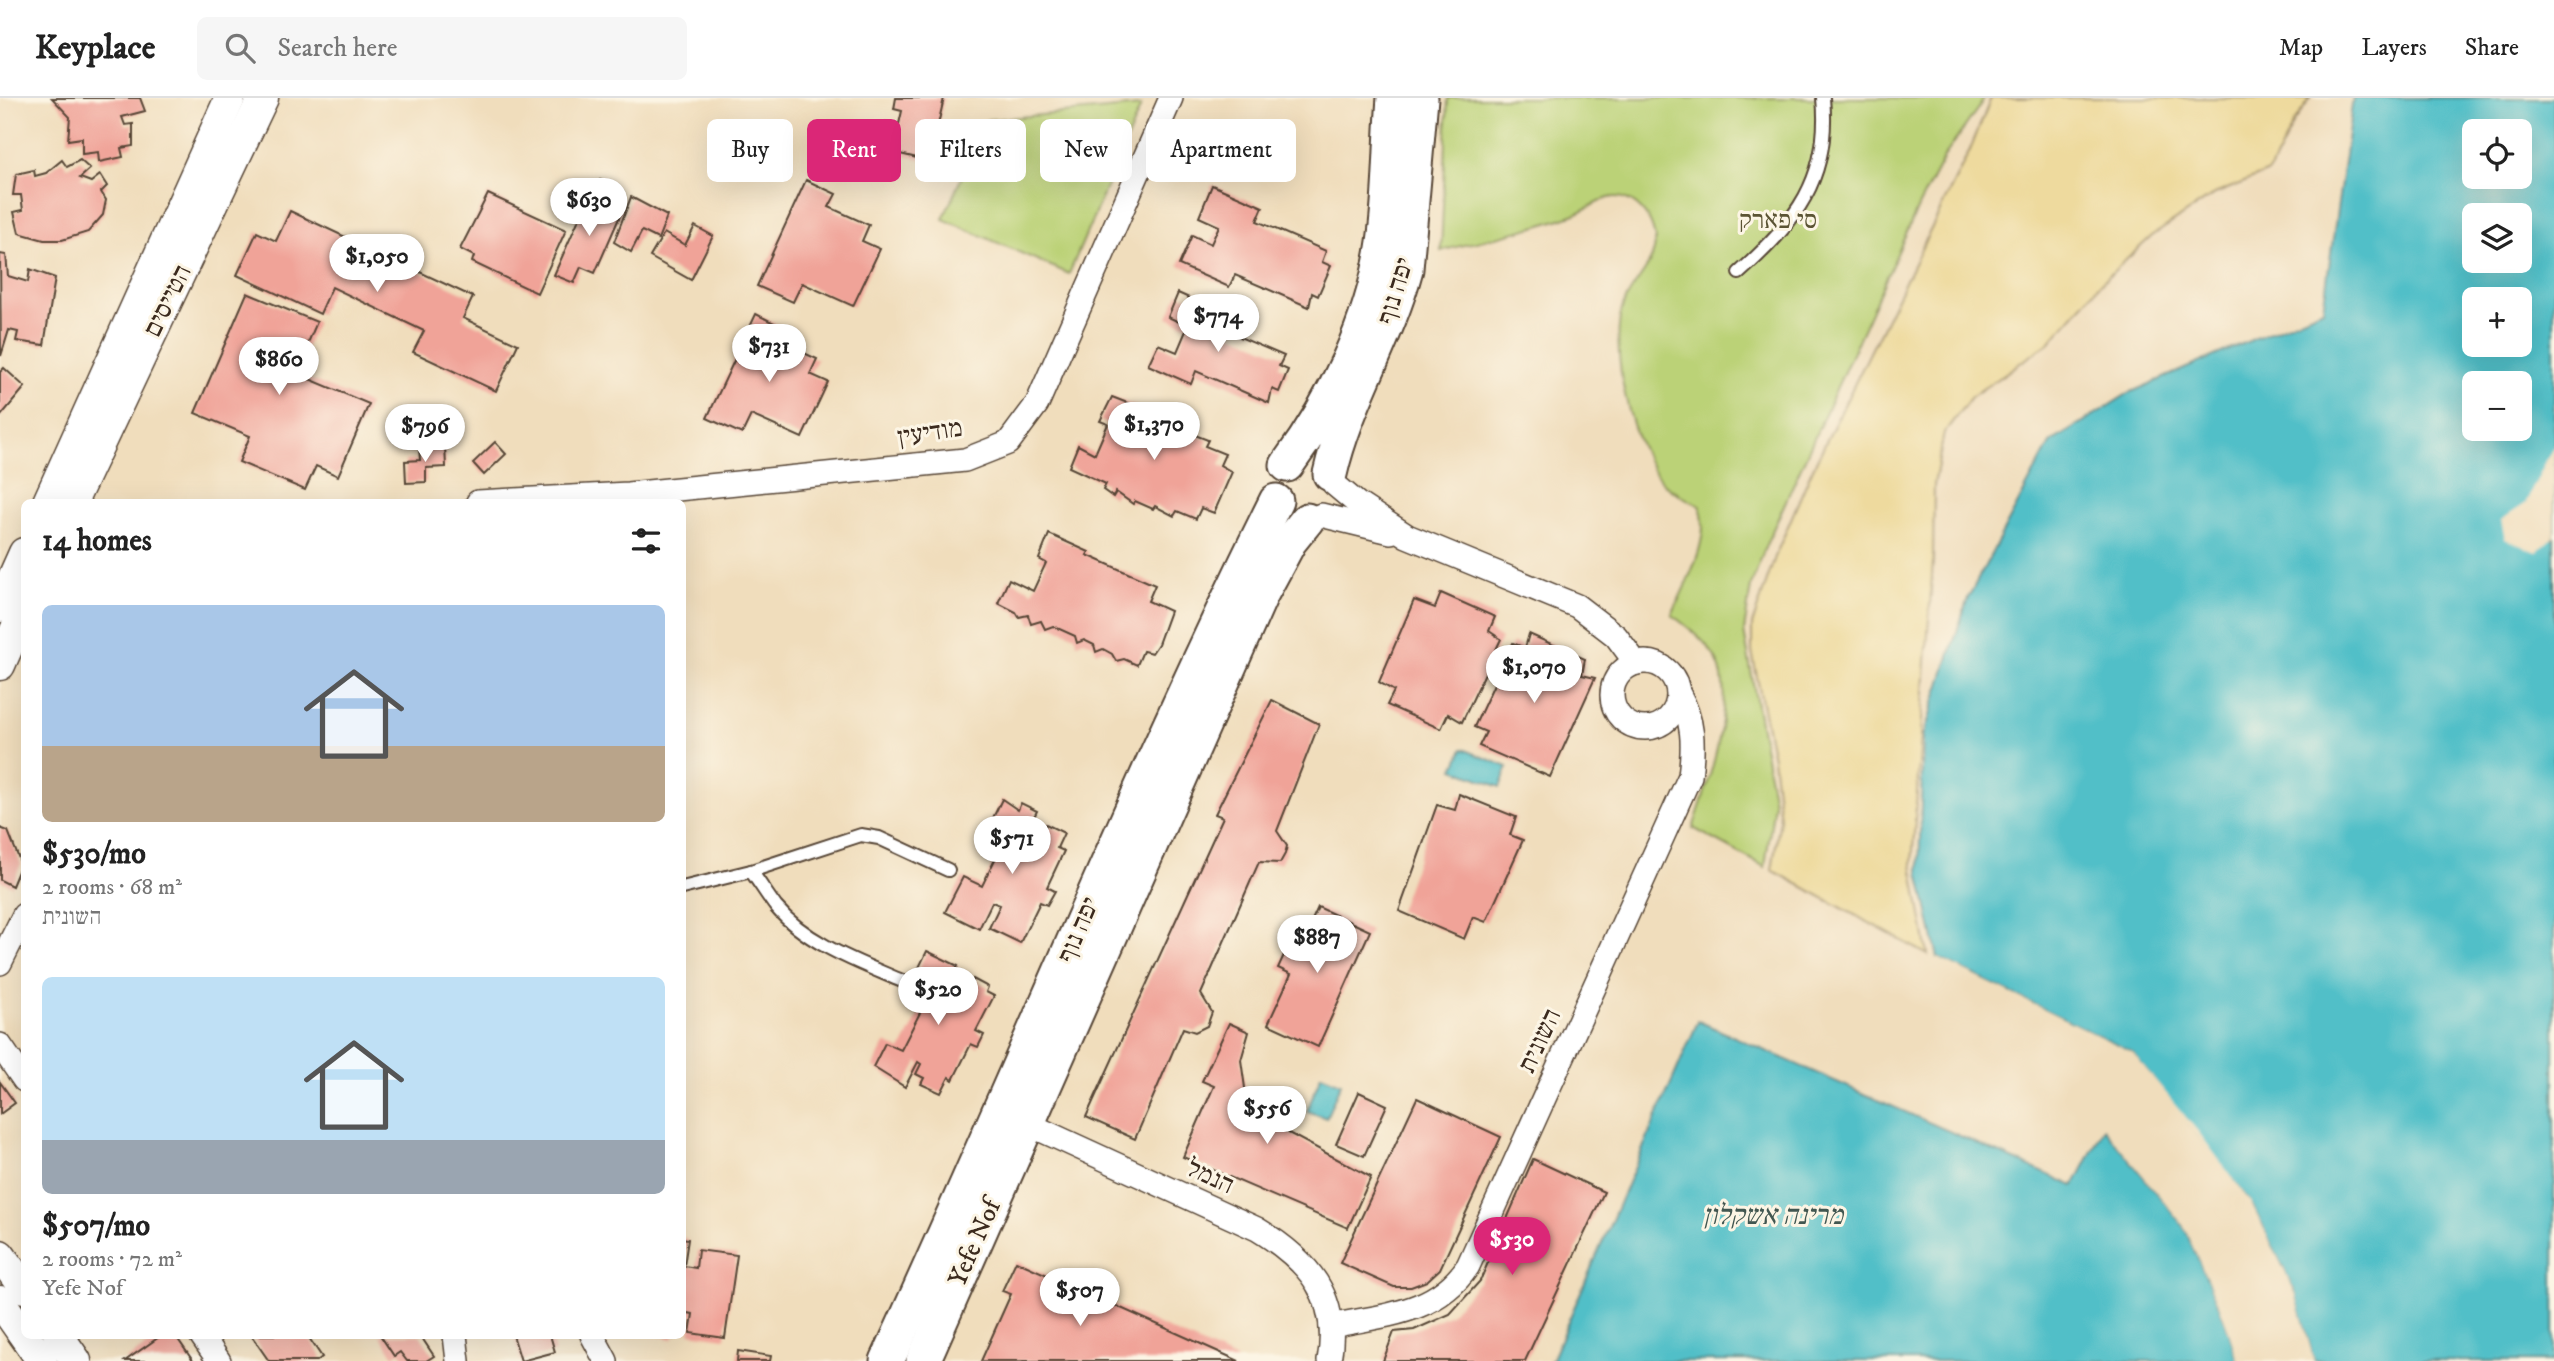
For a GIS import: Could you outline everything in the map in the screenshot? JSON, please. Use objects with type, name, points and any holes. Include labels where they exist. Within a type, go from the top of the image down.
[{"type":"main road","name":"יפה נוף","points":[[1287,465],[1328,400],[1365,317],[1378,275],[1389,191],[1394,98]]},
{"type":"main road","name":"יפה נוף","points":[[1332,479],[1362,382],[1398,297],[1406,269],[1422,98]]},
{"type":"main road","points":[[1296,461],[1315,462],[1332,479],[1332,504],[1314,518],[1288,516],[1276,501],[1275,482],[1287,465],[1296,461]]},
{"type":"main road","name":"יפה נוף","points":[[887,1361],[991,1136],[1159,745],[1276,501]]},
{"type":"main road","name":"יפה נוף","points":[[1028,1124],[1261,595],[1290,541],[1314,518]]},
{"type":"main road","name":"Yefe Nof","points":[[923,1361],[1028,1124]]},
{"type":"street","name":"הטייסים","points":[[66,499],[230,98]]},
{"type":"street","name":"הטייסים","points":[[66,499],[263,98]]},
{"type":"street","name":"מודיעין","points":[[591,499],[629,498],[965,460],[1008,443],[1037,404],[1171,98]]},
{"type":"street","points":[[1332,479],[1358,504],[1408,536],[1577,606],[1616,636],[1636,663],[1625,667],[1612,686],[1613,708],[1629,725],[1640,729],[1661,725],[1674,712],[1678,692]]},
{"type":"street","points":[[1314,518],[1408,536]]},
{"type":"street","points":[[0,607],[21,560]]},
{"type":"street","points":[[0,665],[21,617]]},
{"type":"street","name":"השונית","points":[[1331,1326],[1406,1310],[1433,1301],[1456,1284],[1468,1266],[1690,776],[1694,746],[1690,714],[1676,683],[1664,668],[1646,662],[1636,663]]},
{"type":"street","points":[[0,963],[21,921]]},
{"type":"street","points":[[0,1045],[21,1076]]},
{"type":"street","points":[[991,1136],[1017,1124],[1028,1124]]},
{"type":"street","name":"הנמל","points":[[1028,1124],[1257,1229],[1285,1245],[1315,1278],[1331,1326],[1329,1361]]},
{"type":"street","points":[[0,1255],[21,1284]]},
{"type":"street","points":[[0,1301],[21,1331]]},
{"type":"street","points":[[27,1339],[42,1361]]},
{"type":"street","points":[[61,1339],[76,1361]]},
{"type":"street","points":[[204,1339],[219,1361]]},
{"type":"street","points":[[455,1339],[458,1361]]},
{"type":"street","points":[[594,1339],[606,1361]]},
{"type":"lane","points":[[1739,273],[1777,239],[1801,206],[1820,158],[1823,98]]},
{"type":"lane","points":[[686,887],[751,871],[861,835],[879,838],[948,870]]},
{"type":"lane","points":[[751,871],[777,908],[803,930],[834,951],[902,981]]},
{"type":"green space","name":"סי פארק","points":[[1448,98],[1985,98],[1944,157],[1919,205],[1766,545],[1751,586],[1744,631],[1774,803],[1765,867],[1693,828],[1718,745],[1724,699],[1717,661],[1703,641],[1672,615],[1700,547],[1703,519],[1700,506],[1667,487],[1652,468],[1633,424],[1621,372],[1619,325],[1626,299],[1652,257],[1655,241],[1650,221],[1637,205],[1619,197],[1609,198],[1559,220],[1441,251]]},
{"type":"green space","points":[[1141,106],[1132,127],[1132,119],[1040,119],[1040,182],[1108,182],[1069,274],[943,219],[959,182],[1026,182],[1026,119],[998,119]]},
{"type":"sand","points":[[1991,98],[2311,98],[2294,122],[2269,172],[2215,194],[2152,236],[2101,283],[2049,343],[1971,397],[1944,433],[1934,485],[1933,561],[1912,864],[1928,955],[1772,870],[1780,819],[1773,758],[1752,652],[1752,625],[1776,554],[1812,470],[1970,150]]},
{"type":"water","points":[[2353,98],[2554,98],[2554,1361],[2314,1361],[2295,1292],[2251,1203],[2132,1052],[1938,958],[1919,872],[1923,737],[1968,598],[2050,443],[2129,393],[2323,309]]},
{"type":"water","points":[[1463,749],[1508,767],[1500,787],[1454,769]]},
{"type":"water","name":"מרינה אשקלון","points":[[1698,1021],[2074,1186],[2104,1128],[2183,1225],[2224,1317],[2238,1361],[1551,1361]]},
{"type":"water","points":[[1321,1075],[1341,1083],[1326,1118],[1307,1111]]},
{"type":"pier","points":[[2554,445],[2554,537],[2537,552],[2505,539],[2501,520],[2525,504]]},
{"type":"pier","points":[[1938,958],[2132,1052],[2200,1134],[2251,1203],[2295,1292],[2314,1361],[2310,1361],[2291,1293],[2248,1205],[2197,1136],[2130,1055],[1936,961]]},
{"type":"pier","points":[[2102,1125],[2107,1126],[2186,1223],[2227,1316],[2241,1361],[2238,1361],[2224,1317],[2183,1225]]},
{"type":"building","points":[[52,98],[140,98],[145,111],[122,117],[125,125],[133,124],[133,146],[121,148],[123,157],[99,162],[98,152],[82,154],[82,138],[68,140],[70,117]]},
{"type":"building","points":[[896,98],[944,98],[939,119],[915,119],[915,158],[901,154],[902,111],[894,109]]},
{"type":"building","points":[[62,160],[67,167],[80,160],[90,169],[80,178],[91,182],[100,175],[107,186],[101,192],[106,200],[103,215],[88,232],[62,240],[44,240],[19,233],[14,212],[23,210],[21,195],[13,195],[16,174],[34,170],[35,176],[46,173]]},
{"type":"building","points":[[600,180],[615,188],[610,199],[594,191]]},
{"type":"building","points":[[806,180],[836,194],[829,207],[869,225],[862,241],[880,249],[853,306],[802,283],[793,302],[757,286]]},
{"type":"building","points":[[1212,185],[1263,207],[1257,221],[1326,251],[1322,262],[1331,266],[1318,296],[1312,293],[1309,307],[1235,275],[1229,287],[1179,265],[1192,235],[1211,244],[1219,226],[1199,217]]},
{"type":"building","points":[[488,194],[566,230],[537,293],[472,262],[474,256],[460,249]]},
{"type":"building","points":[[590,194],[623,209],[595,273],[581,267],[574,283],[554,275]]},
{"type":"building","points":[[631,197],[667,216],[658,239],[642,231],[631,252],[614,242]]},
{"type":"building","points":[[290,211],[473,297],[463,318],[518,344],[496,391],[413,352],[424,331],[332,287],[320,314],[237,275],[257,232],[276,241]]},
{"type":"building","points":[[695,226],[713,236],[691,280],[650,257],[664,233],[685,245]]},
{"type":"building","points":[[0,254],[6,255],[8,276],[28,282],[30,269],[55,278],[44,345],[16,341],[18,332],[9,330],[1,356]]},
{"type":"building","points":[[247,293],[317,322],[295,373],[369,404],[338,476],[316,466],[305,490],[239,462],[250,436],[195,413]]},
{"type":"building","points":[[1178,293],[1220,312],[1214,326],[1284,356],[1279,366],[1288,370],[1279,392],[1272,389],[1269,403],[1196,371],[1191,384],[1148,365],[1158,344],[1177,352],[1188,326],[1168,317]]},
{"type":"building","points":[[756,314],[784,328],[778,341],[817,359],[810,374],[828,382],[802,438],[751,415],[742,434],[707,418]]},
{"type":"building","points":[[4,368],[25,387],[0,417],[0,372]]},
{"type":"building","points":[[1112,397],[1171,420],[1188,429],[1187,432],[1208,440],[1205,446],[1225,454],[1220,465],[1232,472],[1214,513],[1201,508],[1196,519],[1177,511],[1174,516],[1155,506],[1153,509],[1135,501],[1133,504],[1116,492],[1113,497],[1103,490],[1106,484],[1069,467],[1078,445],[1095,454],[1108,424],[1100,421]]},
{"type":"building","points":[[495,442],[506,454],[484,475],[473,463]]},
{"type":"building","points":[[445,446],[446,467],[426,468],[426,482],[406,483],[405,461],[420,460],[419,447]]},
{"type":"building","points":[[1049,534],[1089,552],[1087,555],[1155,585],[1148,601],[1170,611],[1158,644],[1152,653],[1143,651],[1137,665],[1124,659],[1116,661],[1112,654],[1103,649],[1096,652],[1094,645],[1084,640],[1077,643],[1075,636],[1053,626],[1045,629],[1041,621],[1031,624],[1028,615],[1019,617],[1016,612],[998,603],[1009,579],[1033,591],[1046,563],[1039,559]]},
{"type":"building","points":[[1441,593],[1495,617],[1489,631],[1501,639],[1462,722],[1448,714],[1441,729],[1387,705],[1394,691],[1379,682],[1414,600],[1435,608]]},
{"type":"building","points":[[1529,634],[1585,659],[1582,675],[1595,678],[1550,777],[1479,746],[1486,732],[1474,727],[1513,643],[1525,648]]},
{"type":"building","points":[[1272,700],[1319,724],[1277,831],[1287,846],[1285,854],[1280,863],[1259,862],[1201,994],[1212,1012],[1207,1026],[1195,1032],[1183,1028],[1135,1139],[1086,1117],[1223,817],[1215,814]]},
{"type":"building","points":[[1459,794],[1516,817],[1510,835],[1523,840],[1486,922],[1473,917],[1464,939],[1399,911],[1437,805],[1455,810]]},
{"type":"building","points":[[1002,799],[1018,810],[1021,803],[1037,811],[1025,835],[1028,836],[1033,826],[1043,831],[1046,824],[1064,833],[1057,848],[1064,851],[1047,887],[1055,891],[1047,905],[1040,902],[1020,943],[989,928],[1000,905],[992,902],[979,929],[945,912],[963,877],[982,886],[1009,831],[991,822]]},
{"type":"building","points":[[0,828],[8,831],[21,864],[12,886],[0,880]]},
{"type":"building","points":[[1318,907],[1370,931],[1318,1047],[1268,1024],[1291,974],[1278,968],[1294,933],[1304,938]]},
{"type":"building","points":[[927,951],[958,966],[953,976],[971,985],[973,979],[988,987],[986,992],[994,996],[976,1031],[984,1035],[978,1047],[971,1044],[953,1080],[949,1077],[941,1093],[921,1084],[924,1078],[916,1074],[921,1064],[918,1062],[905,1087],[873,1067],[885,1043],[901,1050],[928,997],[909,988]]},
{"type":"building","points":[[1229,1023],[1249,1032],[1241,1060],[1245,1088],[1264,1120],[1371,1177],[1348,1228],[1183,1157],[1214,1086],[1202,1081]]},
{"type":"building","points":[[0,1082],[15,1103],[0,1114]]},
{"type":"building","points":[[1359,1092],[1387,1105],[1364,1156],[1336,1144]]},
{"type":"building","points":[[1417,1098],[1501,1137],[1440,1269],[1427,1281],[1411,1287],[1394,1287],[1340,1263]]},
{"type":"building","points":[[1533,1159],[1604,1192],[1525,1361],[1383,1361],[1394,1332],[1414,1330],[1450,1314],[1480,1281]]},
{"type":"building","points":[[698,1250],[737,1255],[725,1338],[690,1333],[693,1314],[686,1313],[686,1266],[696,1268]]},
{"type":"building","points":[[1016,1261],[1239,1361],[981,1361],[1011,1294],[1002,1291]]},
{"type":"building","points":[[156,1339],[178,1339],[193,1361],[125,1361]]},
{"type":"building","points":[[254,1339],[310,1339],[322,1357],[317,1361],[269,1361]]},
{"type":"building","points":[[383,1339],[423,1339],[434,1356],[426,1361],[407,1361],[400,1352],[394,1356]]},
{"type":"building","points":[[514,1339],[551,1339],[555,1352],[521,1361]]},
{"type":"building","points":[[738,1351],[771,1356],[770,1361],[737,1361]]}]
